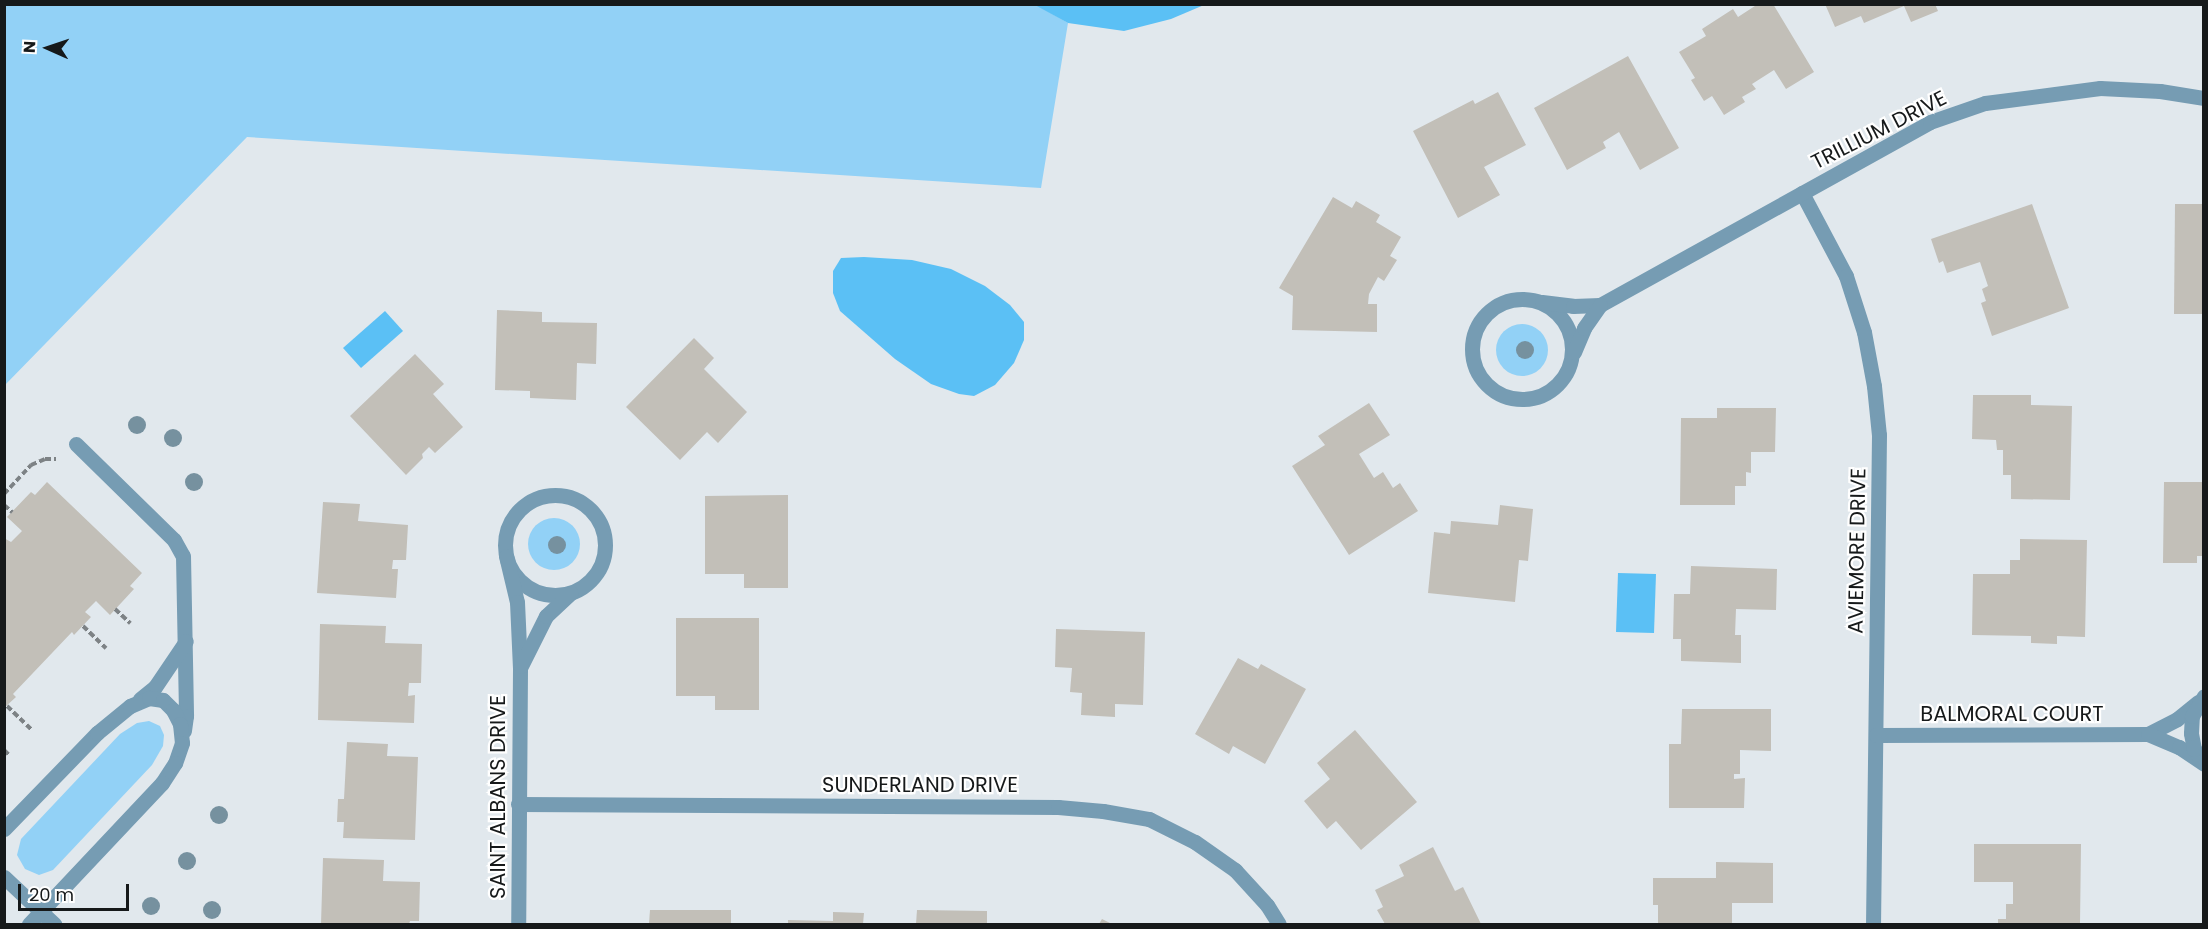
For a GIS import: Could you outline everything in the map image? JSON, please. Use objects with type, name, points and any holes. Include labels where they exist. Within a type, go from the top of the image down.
[{"type":"street","name":"TRILLIUM DRIVE","points":[[1600,305],[1572,306],[1526,298],[1509,300],[1494,307],[1482,318],[1474,333],[1472,350],[1475,366],[1483,381],[1495,392],[1511,399],[1528,400],[1544,396],[1568,373],[1584,328],[1600,305],[1930,122],[1984,103],[2100,88],[2160,91],[2204,98]]},
{"type":"street","name":"AVIEMORE DRIVE","points":[[1802,194],[1846,276],[1864,332],[1874,386],[1879,435],[1873,924]]},
{"type":"street","points":[[1542,302],[1556,311],[1567,324],[1573,340],[1572,357]]},
{"type":"street","points":[[29,924],[162,783],[175,763],[182,743],[186,716],[185,569],[178,548],[76,444]]},
{"type":"street","name":"SAINT ALBANS DRIVE","points":[[518,924],[520,669],[517,602],[504,540],[508,524],[518,510],[531,500],[547,494],[564,495],[579,500],[592,510],[601,524],[606,540],[604,557],[597,573],[586,585],[571,593],[546,616],[520,669]]},
{"type":"street","points":[[506,556],[512,572],[523,585],[538,593],[555,596],[571,593]]},
{"type":"street","points":[[4,829],[97,733],[155,687],[186,641]]},
{"type":"street","name":"BALMORAL COURT","points":[[2148,734],[2177,719],[2201,699]]},
{"type":"street","name":"BALMORAL COURT","points":[[2201,699],[2193,716],[2191,733],[2194,749],[2204,764]]},
{"type":"street","points":[[140,700],[163,700],[173,710],[180,724],[182,743]]},
{"type":"street","name":"BALMORAL COURT","points":[[1876,735],[2148,734],[2179,747],[2204,764]]},
{"type":"street","name":"SUNDERLAND DRIVE","points":[[518,804],[1046,807],[1104,811],[1149,819],[1195,842],[1235,870],[1267,905],[1279,924]]},
{"type":"street","points":[[4,877],[54,924]]},
{"type":"path","points":[[4,494],[37,461],[63,459]]},
{"type":"path","points":[[4,505],[12,512]]},
{"type":"path","points":[[115,609],[130,623]]},
{"type":"path","points":[[83,626],[106,648]]},
{"type":"path","points":[[7,706],[32,730]]},
{"type":"path","points":[[4,750],[9,755]]},
{"type":"shaded area","points":[[1035,4],[1068,23],[1041,188],[247,137],[5,385],[5,5]]},
{"type":"shaded area","points":[[1035,5],[1204,5],[1171,19],[1124,31],[1068,23]]},
{"type":"shaded area","points":[[841,258],[912,260],[951,269],[985,286],[1010,305],[1024,322],[1024,340],[1014,363],[995,385],[974,396],[959,394],[931,384],[895,359],[840,311],[833,293],[833,271]]},
{"type":"shaded area","points":[[385,311],[403,331],[361,368],[343,348]]},
{"type":"shaded area","points":[[1522,324],[1532,326],[1540,332],[1546,340],[1548,350],[1546,360],[1540,368],[1532,374],[1522,376],[1512,374],[1504,368],[1498,360],[1496,350],[1498,340],[1504,332],[1512,326]]},
{"type":"shaded area","points":[[549,518],[559,518],[573,525],[580,544],[573,563],[559,570],[549,570],[539,566],[532,559],[528,549],[528,539],[532,529],[539,522]]},
{"type":"shaded area","points":[[1618,573],[1656,574],[1654,633],[1616,632]]},
{"type":"shaded area","points":[[149,721],[160,726],[164,735],[163,746],[152,765],[53,870],[39,875],[25,869],[17,855],[21,839],[120,734],[137,723]]},
{"type":"building","points":[[1758,4],[1773,4],[1814,72],[1786,89],[1774,70],[1752,84],[1756,89],[1742,97],[1745,102],[1724,115],[1712,96],[1704,101],[1691,80],[1695,78],[1679,52],[1706,36],[1702,29],[1733,9],[1738,17]]},
{"type":"building","points":[[1825,4],[1935,4],[1938,11],[1911,22],[1904,6],[1864,23],[1861,16],[1835,27]]},
{"type":"building","points":[[1628,56],[1679,148],[1640,170],[1619,132],[1603,142],[1606,148],[1567,170],[1534,108]]},
{"type":"building","points":[[1498,92],[1526,145],[1484,167],[1500,195],[1458,218],[1413,131],[1473,100],[1475,104]]},
{"type":"building","points":[[1333,197],[1352,208],[1356,201],[1380,215],[1376,222],[1401,237],[1390,256],[1397,260],[1384,281],[1378,277],[1369,294],[1368,304],[1377,304],[1377,332],[1292,330],[1293,296],[1279,288]]},
{"type":"building","points":[[2032,204],[2069,308],[1992,336],[1981,303],[1986,301],[1982,289],[1988,286],[1980,262],[1947,273],[1943,261],[1939,263],[1931,239]]},
{"type":"building","points":[[2175,204],[2204,204],[2204,314],[2174,314]]},
{"type":"building","points":[[497,310],[542,312],[542,322],[597,323],[596,364],[577,363],[576,400],[530,398],[530,391],[495,390]]},
{"type":"building","points":[[694,338],[714,358],[704,369],[747,412],[718,443],[707,432],[680,460],[626,407]]},
{"type":"building","points":[[415,354],[444,384],[433,394],[463,427],[435,453],[429,447],[422,454],[423,458],[406,475],[350,416]]},
{"type":"building","points":[[1973,395],[2031,395],[2031,405],[2072,406],[2070,500],[2011,499],[2011,475],[2003,475],[2003,450],[1997,450],[1996,440],[1972,439]]},
{"type":"building","points":[[1369,403],[1390,435],[1359,454],[1374,478],[1383,472],[1393,488],[1400,483],[1418,511],[1349,555],[1292,466],[1325,445],[1318,436]]},
{"type":"building","points":[[1717,408],[1776,408],[1775,452],[1751,452],[1751,473],[1746,472],[1746,486],[1735,486],[1735,505],[1680,505],[1681,418],[1717,418]]},
{"type":"building","points":[[47,482],[142,573],[130,586],[134,589],[110,615],[96,601],[85,612],[91,617],[74,635],[72,632],[13,694],[16,697],[4,708],[4,538],[11,542],[22,531],[7,517],[31,492],[35,495]]},
{"type":"building","points":[[2164,482],[2204,482],[2204,556],[2197,556],[2197,563],[2163,563]]},
{"type":"building","points":[[788,495],[788,588],[744,588],[744,574],[705,574],[705,496]]},
{"type":"building","points":[[323,502],[360,504],[358,521],[408,525],[406,560],[393,560],[392,569],[398,569],[396,598],[317,593]]},
{"type":"building","points":[[1500,505],[1533,509],[1528,561],[1519,560],[1515,602],[1428,593],[1434,532],[1450,534],[1451,521],[1498,525]]},
{"type":"building","points":[[2020,539],[2087,540],[2085,637],[2057,636],[2057,644],[2031,643],[2031,636],[1972,635],[1973,574],[2010,574],[2010,560],[2020,560]]},
{"type":"building","points":[[1691,566],[1777,569],[1776,610],[1736,609],[1735,635],[1741,635],[1741,663],[1681,661],[1681,639],[1673,639],[1674,594],[1690,594]]},
{"type":"building","points":[[676,618],[759,618],[759,710],[715,710],[715,696],[676,696]]},
{"type":"building","points":[[320,624],[386,626],[385,643],[422,644],[421,683],[409,683],[408,696],[415,695],[414,723],[318,720]]},
{"type":"building","points":[[1056,629],[1145,632],[1143,705],[1115,704],[1115,717],[1081,715],[1082,693],[1070,692],[1072,668],[1055,667]]},
{"type":"building","points":[[1238,658],[1258,669],[1261,664],[1306,689],[1265,764],[1233,746],[1229,754],[1195,734]]},
{"type":"building","points":[[1682,709],[1771,709],[1771,751],[1740,750],[1740,774],[1734,774],[1734,779],[1745,778],[1744,808],[1669,808],[1669,744],[1681,744]]},
{"type":"building","points":[[1355,730],[1417,802],[1361,850],[1336,821],[1327,829],[1304,801],[1330,779],[1317,763]]},
{"type":"building","points":[[347,742],[388,744],[387,756],[418,757],[415,840],[343,838],[344,822],[337,822],[338,799],[344,799]]},
{"type":"building","points":[[1974,844],[2081,844],[2080,924],[1998,924],[1998,919],[2006,919],[2006,904],[2013,904],[2013,882],[1974,882]]},
{"type":"building","points":[[1433,847],[1455,891],[1463,887],[1481,924],[1385,924],[1377,910],[1383,907],[1375,890],[1404,876],[1399,865]]},
{"type":"building","points":[[323,858],[384,860],[383,881],[420,882],[419,921],[410,921],[409,924],[321,924]]},
{"type":"building","points":[[1716,862],[1773,863],[1773,903],[1732,903],[1732,924],[1658,924],[1658,905],[1653,905],[1653,878],[1716,878]]},
{"type":"building","points":[[650,910],[731,910],[731,924],[649,924]]},
{"type":"building","points":[[917,910],[987,911],[987,924],[916,924]]},
{"type":"building","points":[[833,912],[864,913],[863,924],[788,924],[788,920],[833,921]]},
{"type":"building","points":[[1102,919],[1112,924],[1099,924]]}]
